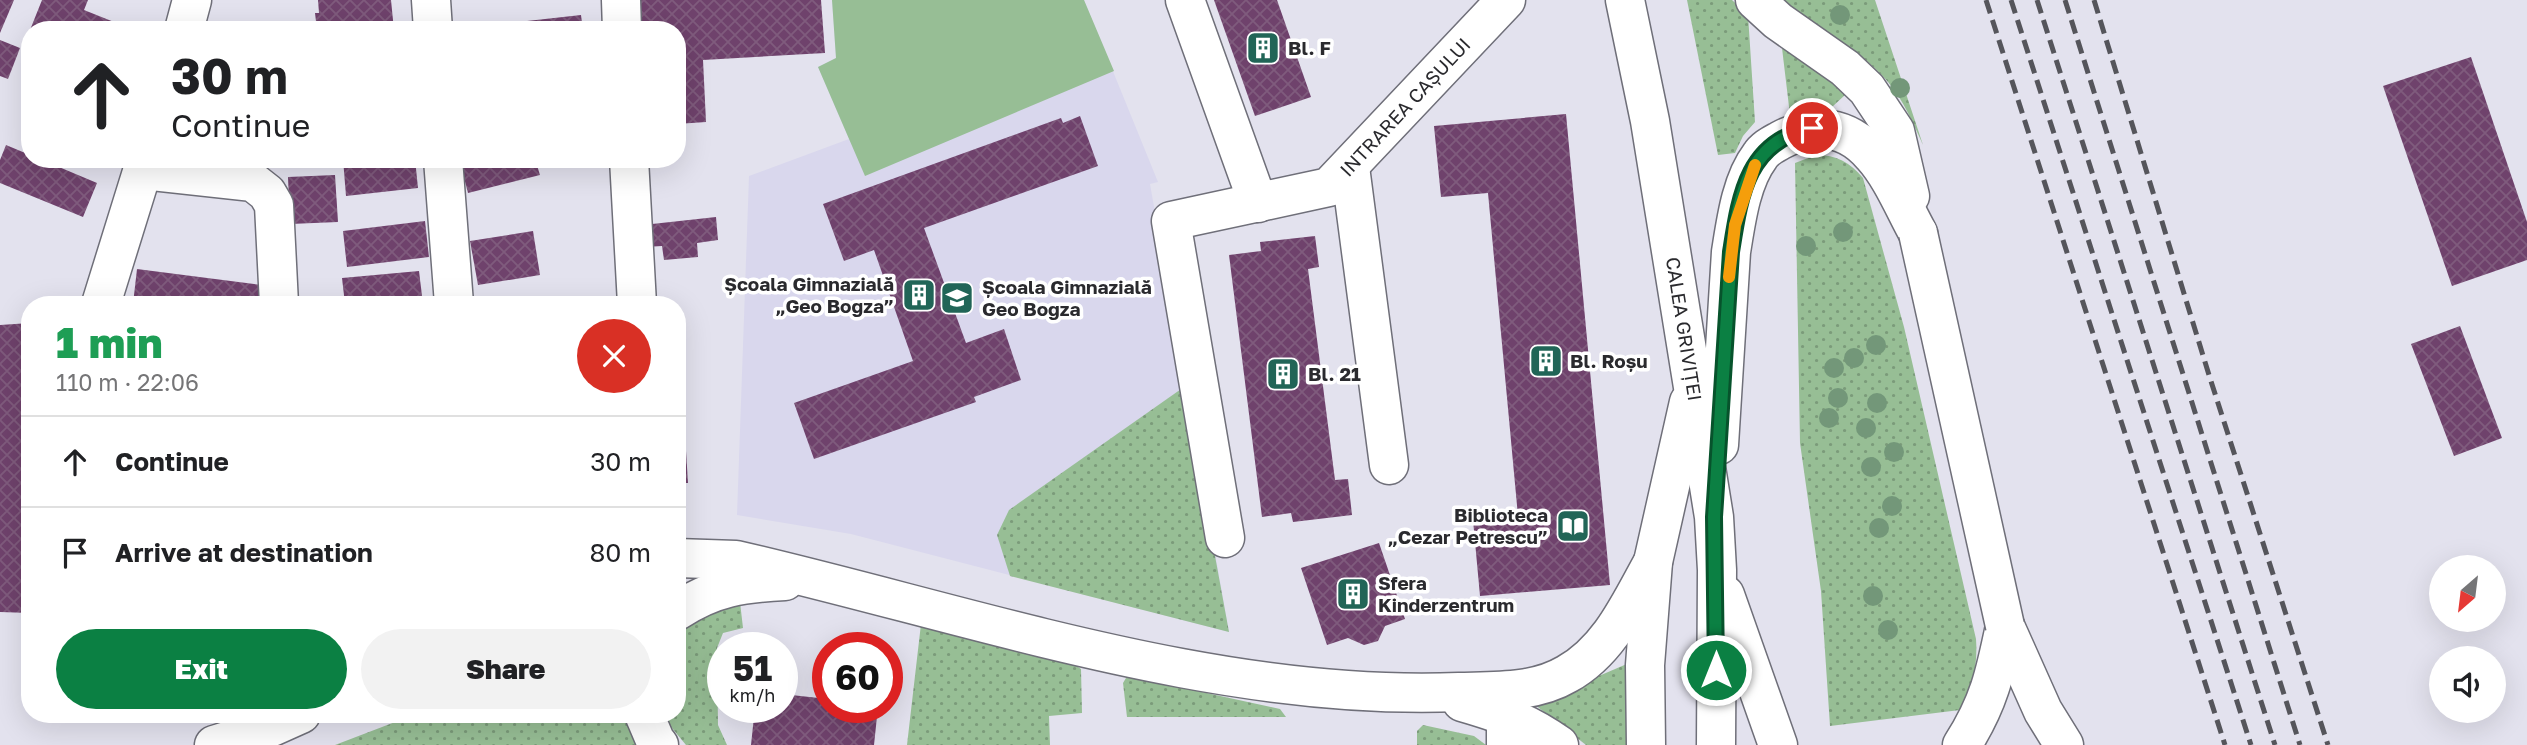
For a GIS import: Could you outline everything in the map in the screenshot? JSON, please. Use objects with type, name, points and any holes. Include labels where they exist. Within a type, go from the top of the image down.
[{"type":"main road","points":[[186,21],[192,0]]},
{"type":"main road","points":[[431,0],[432,21]]},
{"type":"main road","points":[[621,0],[622,21]]},
{"type":"main road","points":[[1185,0],[1258,203]]},
{"type":"main road","name":"INTRAREA CAȘULUI","points":[[1225,538],[1171,221],[1329,187],[1506,0]]},
{"type":"main road","name":"CALEA GRIVIȚEI","points":[[1625,0],[1650,121],[1714,517],[1717,570],[1716,745]]},
{"type":"main road","points":[[1755,0],[1778,21],[1844,68],[1867,89],[1895,131],[2005,626],[2043,711],[2064,745]]},
{"type":"main road","points":[[1714,517],[1731,252],[1742,198],[1759,157],[1772,145],[1803,130],[1826,128],[1847,134],[1872,155],[1918,233]]},
{"type":"main road","points":[[1350,167],[1389,465]]},
{"type":"main road","points":[[104,296],[144,168]]},
{"type":"main road","points":[[164,168],[253,182],[267,193],[274,205],[279,296]]},
{"type":"main road","points":[[444,168],[453,296]]},
{"type":"main road","points":[[629,168],[636,296]]},
{"type":"main road","points":[[1646,745],[1645,665],[1653,562],[1693,383]]},
{"type":"main road","points":[[686,558],[736,560],[822,579],[1097,650],[1198,670],[1324,687],[1433,694],[1518,690],[1567,675],[1591,656],[1617,628],[1653,562]]},
{"type":"main road","points":[[1717,570],[1779,745]]},
{"type":"main road","points":[[686,605],[699,596],[747,583],[822,579]]},
{"type":"main road","points":[[1962,745],[1977,721],[1991,689],[2005,626]]},
{"type":"main road","points":[[1433,694],[1506,729],[1541,732],[1559,745]]},
{"type":"main road","points":[[214,745],[281,723]]},
{"type":"main road","points":[[648,723],[659,745]]},
{"type":"shaded area","name":"Școala Gimnazială Geo Bogza","points":[[832,0],[1084,0],[1158,182],[1150,184],[1229,632],[851,534],[737,515],[749,176],[849,139],[818,67],[836,58]]},
{"type":"green space","points":[[832,0],[1084,0],[1114,71],[865,176],[818,67],[836,58]]},
{"type":"green space","points":[[1687,0],[1732,0],[1748,15],[1755,122],[1743,136],[1735,153],[1718,155]]},
{"type":"green space","points":[[1778,0],[1875,0],[1923,145],[1899,97],[1877,70],[1851,48]]},
{"type":"green space","points":[[1782,48],[1833,83],[1845,95],[1832,107],[1809,106],[1790,115]]},
{"type":"green space","points":[[1816,155],[1842,160],[1863,178],[1904,327],[1976,639],[1973,676],[1960,710],[1830,726],[1821,591],[1800,443],[1795,163]]},
{"type":"green space","points":[[1184,387],[1229,632],[1010,576],[997,535],[1009,510]]},
{"type":"green space","points":[[740,602],[743,628],[727,632],[707,632],[707,723],[718,723],[727,745],[686,745],[668,723],[686,723],[686,629],[694,621]]},
{"type":"green space","points":[[921,624],[1072,663],[1081,669],[1082,713],[1049,716],[1050,745],[907,745]]},
{"type":"green space","points":[[1629,663],[1627,745],[1586,745],[1534,704]]},
{"type":"green space","points":[[1133,677],[1280,709],[1286,717],[1127,717],[1123,683],[1126,678]]},
{"type":"green space","points":[[392,723],[628,723],[637,745],[335,745]]},
{"type":"green space","points":[[1423,725],[1474,736],[1486,745],[1417,745],[1417,731]]},
{"type":"building","points":[[0,0],[14,0],[0,33]]},
{"type":"building","points":[[42,0],[88,0],[84,10],[112,21],[34,21]]},
{"type":"building","points":[[318,0],[391,0],[393,21],[316,21],[315,13],[319,13]]},
{"type":"building","points":[[636,0],[821,0],[825,53],[703,60],[706,122],[686,123],[686,21],[637,21]]},
{"type":"building","name":"Bl. F","points":[[1214,0],[1277,0],[1311,97],[1255,116]]},
{"type":"building","points":[[581,15],[582,21],[527,21]]},
{"type":"building","points":[[0,40],[20,48],[8,79],[0,76]]},
{"type":"building","points":[[2471,57],[2527,222],[2527,260],[2452,286],[2383,86]]},
{"type":"building","name":"Bl. Roșu","points":[[1566,114],[1610,585],[1480,596],[1473,520],[1518,516],[1488,193],[1441,197],[1434,126]]},
{"type":"building","name":"Școala Gimnazială „Geo Bogza”","points":[[1080,116],[1098,166],[924,228],[966,343],[1004,329],[1021,380],[974,397],[976,402],[814,459],[794,403],[913,361],[874,250],[844,261],[823,204],[1061,118],[1063,123]]},
{"type":"building","points":[[6,145],[21,151],[21,168],[61,168],[97,183],[83,217],[0,183],[0,160]]},
{"type":"building","points":[[344,168],[416,168],[418,188],[346,196]]},
{"type":"building","points":[[461,168],[538,168],[540,175],[468,193]]},
{"type":"building","points":[[335,175],[338,222],[290,224],[288,177]]},
{"type":"building","points":[[716,217],[718,240],[697,243],[698,257],[664,260],[662,246],[645,247],[643,225]]},
{"type":"building","points":[[425,221],[429,257],[347,267],[343,231]]},
{"type":"building","points":[[533,231],[540,275],[478,285],[470,241]]},
{"type":"building","name":"Bl. 21","points":[[1315,236],[1319,267],[1308,269],[1335,480],[1348,479],[1352,515],[1293,522],[1291,513],[1262,517],[1229,255],[1261,251],[1260,242]]},
{"type":"building","points":[[137,269],[261,285],[259,296],[134,296]]},
{"type":"building","points":[[419,271],[422,296],[344,296],[342,278]]},
{"type":"building","points":[[21,324],[21,613],[0,612],[0,325]]},
{"type":"building","points":[[2460,326],[2502,438],[2454,456],[2411,344]]},
{"type":"building","points":[[686,451],[688,483],[686,483]]},
{"type":"building","name":"Sfera Kinderzentrum","points":[[1379,543],[1405,619],[1385,626],[1378,641],[1364,645],[1348,638],[1327,645],[1301,568]]},
{"type":"building","points":[[798,696],[812,697],[812,723],[876,723],[874,745],[751,745],[753,723],[798,723]]},
{"type":"railway","points":[[1986,0],[2225,745]]},
{"type":"railway","points":[[2011,0],[2251,745]]},
{"type":"railway","points":[[2037,0],[2275,745]]},
{"type":"railway","points":[[2065,0],[2300,745]]},
{"type":"railway","points":[[2094,0],[2209,375],[2328,745]]},
{"type":"slow traffic","points":[[1729,277],[1735,225],[1755,165]]},
{"type":"place","name":"Bl. F","points":[[1263,48]]},
{"type":"place","name":"Școala Gimnazială „Geo Bogza”","points":[[919,295]]},
{"type":"place","name":"Școala Gimnazială Geo Bogza","points":[[957,298]]},
{"type":"place","name":"Bl. Roșu","points":[[1546,361]]},
{"type":"place","name":"Bl. 21","points":[[1283,374]]},
{"type":"place","name":"Biblioteca „Cezar Petrescu”","points":[[1573,526]]},
{"type":"place","name":"Sfera Kinderzentrum","points":[[1353,594]]},
{"type":"route","points":[[1716,670],[1717,570],[1714,517],[1735,225],[1749,178],[1759,157],[1765,150],[1793,134],[1812,128]]}]
